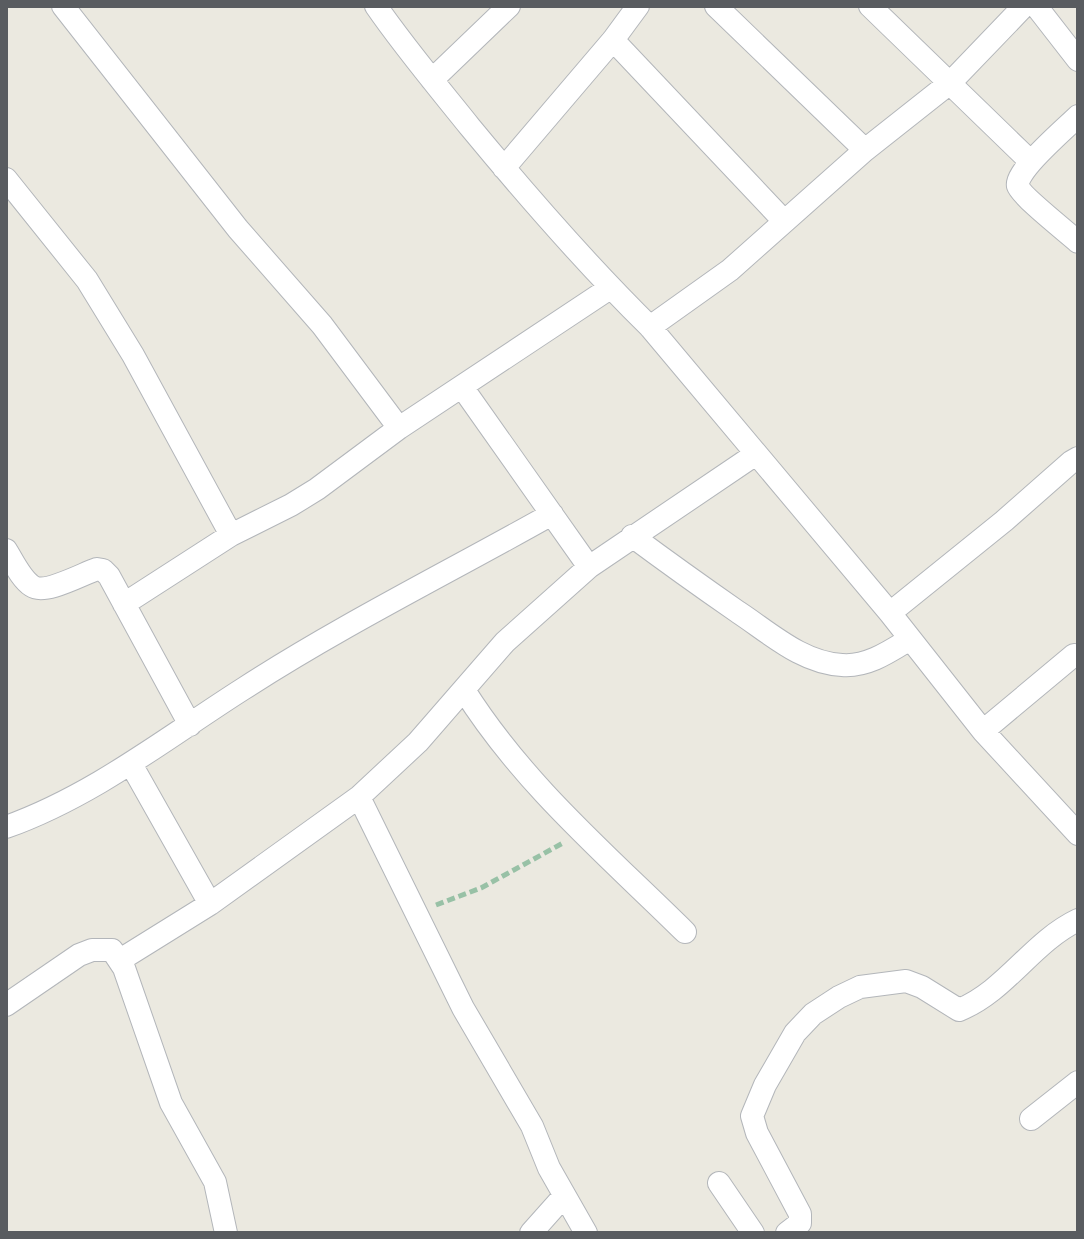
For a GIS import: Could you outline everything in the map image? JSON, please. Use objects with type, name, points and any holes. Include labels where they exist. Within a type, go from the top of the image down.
[{"type":"street","points":[[63,6],[238,229],[322,325],[399,428]]},
{"type":"street","points":[[376,6],[400,42],[504,168],[610,288],[650,327],[890,613],[983,731],[1078,834]]},
{"type":"street","points":[[432,80],[509,6]]},
{"type":"street","points":[[504,168],[613,40],[638,6]]},
{"type":"street","points":[[716,6],[865,150]]},
{"type":"street","points":[[870,6],[1031,162]]},
{"type":"street","points":[[650,327],[730,270],[865,150],[951,82],[1024,6]]},
{"type":"street","points":[[1036,6],[1078,60]]},
{"type":"street","points":[[613,40],[784,221]]},
{"type":"street","points":[[1078,116],[1031,162],[1019,178],[1018,188],[1078,242]]},
{"type":"street","points":[[6,179],[87,280],[133,355],[231,535]]},
{"type":"street","points":[[124,604],[231,535],[317,489],[399,428],[610,288]]},
{"type":"street","points":[[462,387],[589,567]]},
{"type":"street","points":[[120,960],[210,904],[359,797],[418,742],[505,642],[589,567],[756,454]]},
{"type":"street","points":[[890,613],[1078,458]]},
{"type":"street","points":[[6,827],[71,799],[131,764],[243,688],[552,514]]},
{"type":"street","points":[[632,536],[797,652],[822,662],[843,665],[863,663],[887,654],[910,639]]},
{"type":"street","points":[[6,550],[29,584],[37,588],[53,586],[97,569],[103,570],[190,725]]},
{"type":"street","points":[[983,731],[1074,655]]},
{"type":"street","points":[[464,690],[521,768],[581,832],[685,932]]},
{"type":"street","points":[[131,764],[210,904]]},
{"type":"street","points":[[359,797],[463,1008],[532,1126],[564,1196],[586,1233]]},
{"type":"street","points":[[787,1233],[800,1223],[800,1214],[757,1133],[752,1116],[795,1033],[813,1014],[860,987],[906,981],[922,987],[959,1010],[1002,981],[1036,947],[1078,920]]},
{"type":"street","points":[[6,1005],[79,955],[92,950],[112,950],[120,960],[149,1035],[171,1103],[215,1182],[226,1233]]},
{"type":"street","points":[[1031,1119],[1078,1082]]},
{"type":"street","points":[[719,1183],[753,1233]]},
{"type":"street","points":[[531,1233],[564,1196]]},
{"type":"path","points":[[416,913],[481,888],[581,832]]}]
